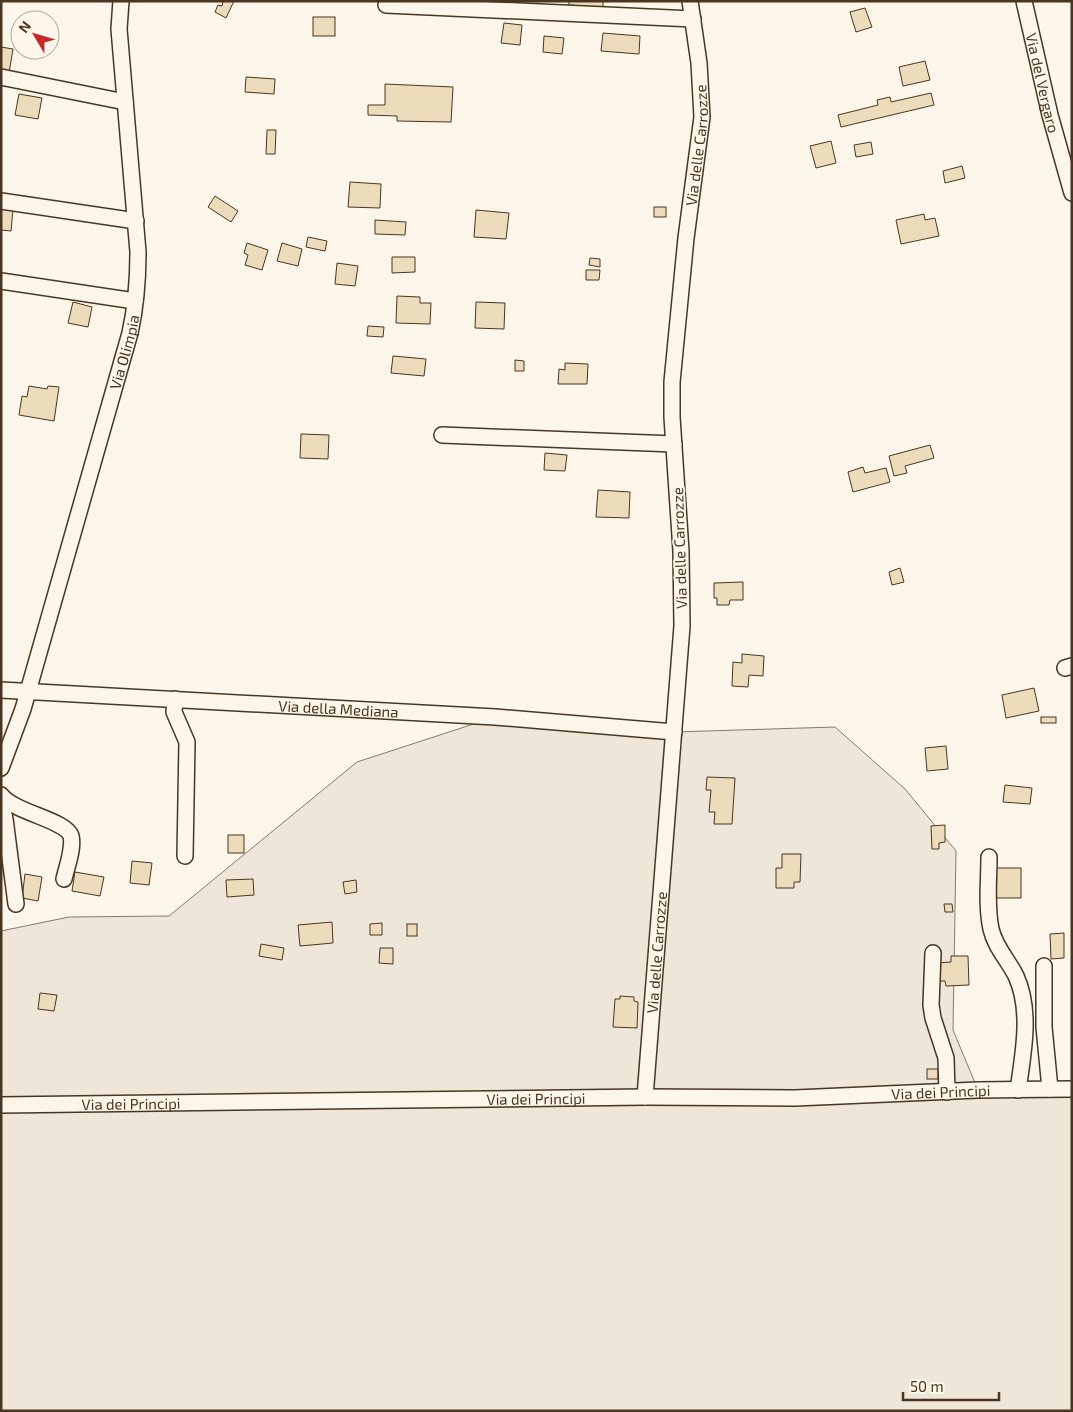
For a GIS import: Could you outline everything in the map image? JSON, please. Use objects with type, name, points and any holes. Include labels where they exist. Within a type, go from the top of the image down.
[{"type":"street","name":"Via Olimpia","points":[[1,768],[28,692],[130,333],[138,276],[136,221],[118,24],[121,1]]},
{"type":"street","name":"Via delle Carrozze","points":[[645,1097],[682,612],[681,551],[672,405],[673,367],[688,216],[699,149],[702,116],[699,63],[690,1]]},
{"type":"street","name":"Via del Vergaro","points":[[1024,1],[1050,115],[1072,193]]},
{"type":"street","points":[[386,5],[693,19]]},
{"type":"street","points":[[1,77],[125,102]]},
{"type":"street","points":[[1,201],[136,221]]},
{"type":"street","points":[[1,282],[135,301]]},
{"type":"street","points":[[442,435],[674,444]]},
{"type":"street","name":"Via della Mediana","points":[[1,690],[495,717],[674,732]]},
{"type":"street","points":[[175,699],[174,712],[187,742],[185,856]]},
{"type":"street","points":[[1,795],[11,804],[59,825],[69,833],[71,842],[64,879]]},
{"type":"street","points":[[1,800],[16,904]]},
{"type":"street","points":[[989,856],[991,926],[998,947],[1018,982],[1023,1005],[1024,1035],[1018,1090]]},
{"type":"street","points":[[933,953],[931,1005],[933,1018],[946,1058],[947,1092]]},
{"type":"street","points":[[1044,966],[1044,1027],[1050,1089]]},
{"type":"street","name":"Via dei Principi","points":[[1,1105],[645,1097],[795,1098],[1072,1089]]},
{"type":"shaded area","points":[[495,717],[674,732],[835,727],[905,789],[956,851],[953,1030],[978,1090],[1072,1089],[1072,1411],[1,1411],[1,931],[69,917],[169,916],[357,762]]},
{"type":"building","points":[[223,1],[234,1],[226,18],[215,12],[218,5],[222,6]]},
{"type":"building","points":[[569,1],[603,1],[603,8],[569,5]]},
{"type":"building","points":[[865,8],[872,27],[856,32],[850,12]]},
{"type":"building","points":[[313,17],[335,17],[335,36],[313,36]]},
{"type":"building","points":[[504,23],[522,25],[520,45],[501,43]]},
{"type":"building","points":[[603,33],[640,36],[639,54],[601,51]]},
{"type":"building","points":[[544,36],[564,38],[562,54],[543,52]]},
{"type":"building","points":[[1,47],[10,48],[11,60],[9,73],[1,72]]},
{"type":"building","points":[[925,61],[930,80],[903,86],[899,67]]},
{"type":"building","points":[[246,77],[275,79],[274,94],[245,92]]},
{"type":"building","points":[[385,84],[453,87],[451,122],[397,121],[397,116],[368,115],[368,105],[385,105]]},
{"type":"building","points":[[931,93],[934,105],[841,127],[838,115],[878,105],[877,100],[890,97],[891,102]]},
{"type":"building","points":[[19,94],[42,98],[38,119],[15,115]]},
{"type":"building","points":[[267,130],[276,130],[275,154],[266,154]]},
{"type":"building","points":[[831,141],[836,163],[816,168],[810,146]]},
{"type":"building","points":[[871,142],[873,154],[856,157],[854,145]]},
{"type":"building","points":[[962,166],[965,178],[945,183],[943,171]]},
{"type":"building","points":[[350,182],[381,184],[380,208],[348,207]]},
{"type":"building","points":[[215,196],[238,211],[231,222],[208,207]]},
{"type":"building","points":[[654,207],[666,207],[666,217],[654,217]]},
{"type":"building","points":[[1,209],[13,210],[11,231],[1,230]]},
{"type":"building","points":[[476,210],[509,213],[506,239],[474,237]]},
{"type":"building","points":[[924,214],[925,220],[935,218],[939,236],[901,244],[896,220]]},
{"type":"building","points":[[375,220],[406,222],[405,235],[375,234]]},
{"type":"building","points":[[308,237],[327,241],[325,251],[306,247]]},
{"type":"building","points":[[247,243],[268,250],[262,270],[245,265],[248,255],[244,253]]},
{"type":"building","points":[[282,243],[302,249],[298,266],[277,261]]},
{"type":"building","points":[[392,257],[415,257],[415,272],[392,273]]},
{"type":"building","points":[[590,258],[600,259],[600,267],[589,265]]},
{"type":"building","points":[[337,263],[358,266],[355,286],[335,284]]},
{"type":"building","points":[[586,270],[600,270],[599,280],[586,280]]},
{"type":"building","points":[[397,296],[420,297],[420,303],[431,303],[430,324],[396,323]]},
{"type":"building","points":[[73,302],[92,307],[88,327],[68,323]]},
{"type":"building","points":[[476,302],[505,303],[504,329],[475,328]]},
{"type":"building","points":[[368,326],[384,327],[383,337],[367,336]]},
{"type":"building","points":[[393,356],[426,359],[424,376],[391,373]]},
{"type":"building","points":[[515,360],[524,361],[524,371],[515,371]]},
{"type":"building","points":[[565,363],[588,364],[587,384],[558,384],[559,369],[565,370]]},
{"type":"building","points":[[29,386],[47,389],[48,386],[59,387],[54,421],[19,415],[22,396],[27,397]]},
{"type":"building","points":[[301,434],[329,435],[328,459],[300,458]]},
{"type":"building","points":[[930,445],[934,458],[905,466],[907,473],[894,476],[889,456]]},
{"type":"building","points":[[545,453],[567,455],[565,471],[544,470]]},
{"type":"building","points":[[863,467],[865,473],[886,468],[890,482],[853,492],[848,472]]},
{"type":"building","points":[[598,490],[630,492],[629,518],[596,517]]},
{"type":"building","points":[[900,568],[904,582],[892,585],[889,572]]},
{"type":"building","points":[[743,582],[743,600],[730,600],[729,605],[717,605],[717,598],[714,598],[714,583]]},
{"type":"building","points":[[742,654],[764,656],[763,676],[749,675],[748,687],[732,686],[733,662],[742,663]]},
{"type":"building","points":[[1034,688],[1039,711],[1006,718],[1002,695]]},
{"type":"building","points":[[1041,717],[1056,717],[1056,723],[1041,723]]},
{"type":"building","points":[[946,746],[948,769],[927,771],[925,748]]},
{"type":"building","points":[[707,777],[735,778],[732,824],[714,824],[715,812],[709,812],[711,790],[706,790]]},
{"type":"building","points":[[1005,785],[1032,788],[1030,804],[1003,802]]},
{"type":"building","points":[[945,825],[945,842],[939,843],[939,849],[932,849],[931,826]]},
{"type":"building","points":[[228,835],[244,835],[244,853],[228,853]]},
{"type":"building","points":[[782,854],[801,854],[800,882],[794,882],[794,888],[776,888],[776,868],[782,868]]},
{"type":"building","points":[[132,861],[152,863],[149,885],[130,883]]},
{"type":"building","points":[[995,868],[1021,868],[1021,898],[995,898]]},
{"type":"building","points":[[75,872],[104,877],[100,896],[72,891]]},
{"type":"building","points":[[25,874],[42,877],[38,901],[22,898]]},
{"type":"building","points":[[253,879],[254,895],[227,897],[226,880]]},
{"type":"building","points":[[356,880],[357,892],[345,894],[343,882]]},
{"type":"building","points":[[944,904],[952,904],[953,912],[945,912]]},
{"type":"building","points":[[332,922],[333,943],[300,946],[298,925]]},
{"type":"building","points":[[382,923],[382,935],[370,935],[370,924]]},
{"type":"building","points":[[407,924],[417,924],[417,936],[407,936]]},
{"type":"building","points":[[1064,933],[1064,958],[1051,959],[1050,934]]},
{"type":"building","points":[[261,944],[284,948],[282,960],[259,956]]},
{"type":"building","points":[[380,948],[393,948],[393,964],[379,963]]},
{"type":"building","points":[[951,956],[968,956],[969,985],[946,986],[945,981],[938,981],[937,963],[951,962]]},
{"type":"building","points":[[40,993],[57,995],[54,1011],[38,1009]]},
{"type":"building","points":[[620,996],[634,997],[634,1001],[638,1002],[637,1028],[613,1027],[615,999],[620,999]]},
{"type":"building","points":[[927,1069],[938,1069],[938,1079],[927,1079]]}]
